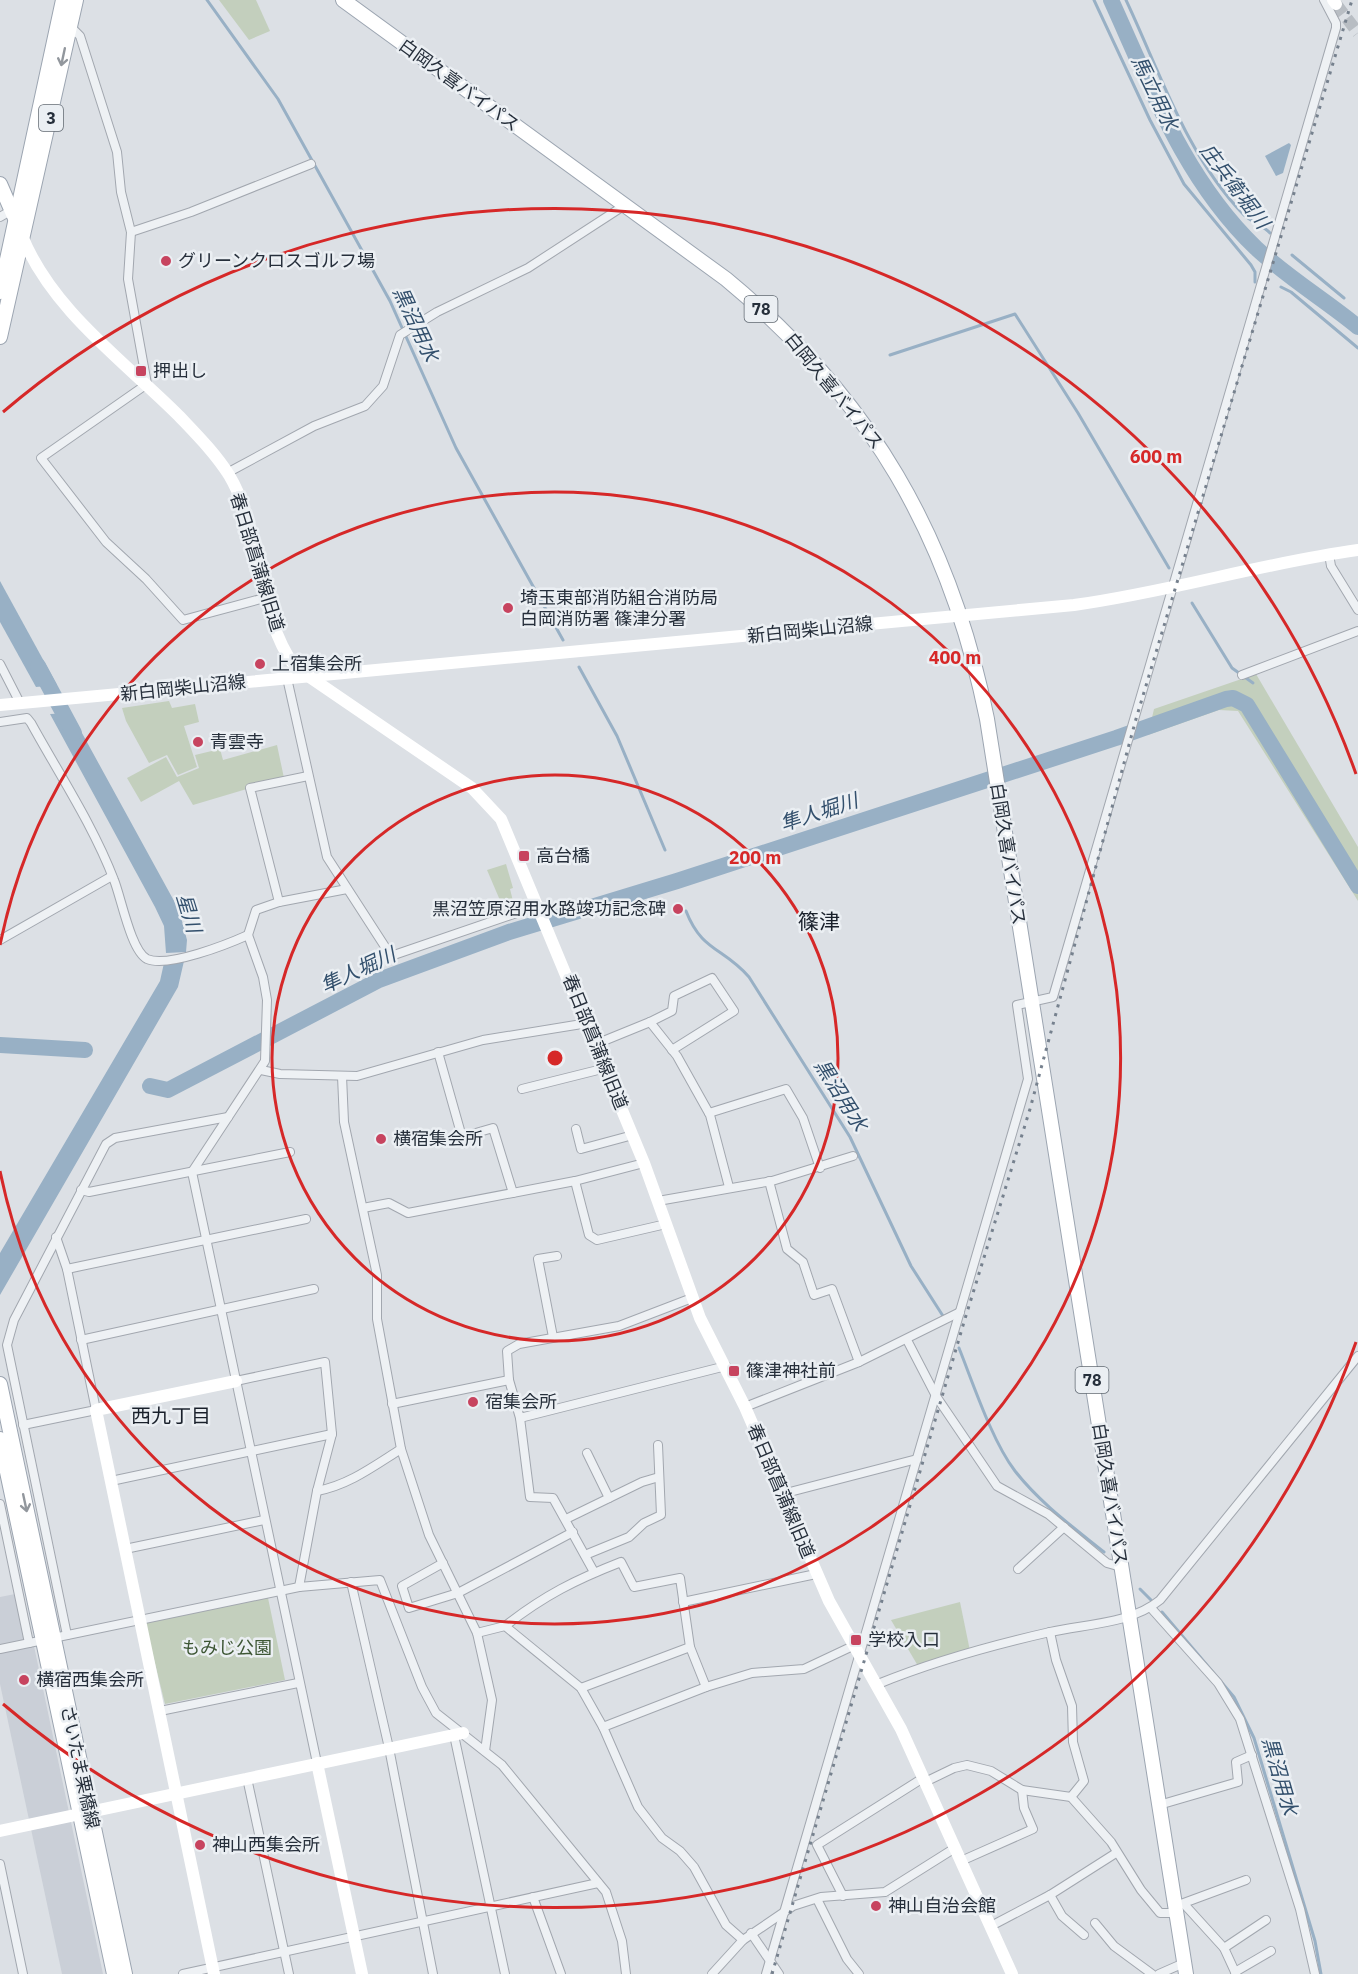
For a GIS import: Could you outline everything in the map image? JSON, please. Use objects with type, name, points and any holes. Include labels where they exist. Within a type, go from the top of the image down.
[{"type":"main road","name":"3","points":[[0,292],[9,216],[63,0]]},
{"type":"main road","name":"3","points":[[0,337],[76,0]]},
{"type":"main road","name":"白岡久喜バイパス","points":[[343,0],[625,205],[756,304],[785,331],[836,388],[871,433],[901,480],[932,540],[962,615],[981,691],[1159,1804],[1178,1907],[1185,1969]]},
{"type":"main road","points":[[0,184],[9,216],[22,236]]},
{"type":"main road","name":"さいたま栗橋線","points":[[0,1384],[114,1974]]},
{"type":"main road","name":"さいたま栗橋線","points":[[0,1438],[48,1639]]},
{"type":"main road","name":"さいたま栗橋線","points":[[84,1812],[125,1974]]},
{"type":"street","points":[[766,1974],[786,1911],[857,1650],[918,1459],[1028,1080],[1017,1005],[1049,1000],[1053,997],[1124,745],[1173,588],[1336,28],[1331,1]]},
{"type":"street","points":[[70,26],[80,36],[117,152],[121,192],[131,232],[128,279],[147,384],[41,458],[106,542],[146,579],[183,620],[268,597]]},
{"type":"street","points":[[131,232],[191,212],[311,164]]},
{"type":"street","points":[[227,473],[314,426],[365,406],[383,386],[406,332],[437,312],[528,268],[625,205]]},
{"type":"street","name":"春日部菖蒲線旧道","points":[[22,236],[49,287],[204,442],[227,473],[247,516],[268,597],[288,656],[305,676],[472,788],[488,802],[510,837],[633,1135],[692,1298],[707,1332],[726,1365],[745,1407],[816,1574],[878,1684],[1012,1974]]},
{"type":"street","name":"新白岡柴山沼線","points":[[24,703],[1074,605],[1173,588],[1329,554],[1358,550]]},
{"type":"street","points":[[1329,554],[1331,566],[1358,610]]},
{"type":"street","points":[[1242,675],[1358,630]]},
{"type":"street","points":[[0,664],[24,703],[0,705]]},
{"type":"street","points":[[287,678],[327,857],[391,956],[539,909]]},
{"type":"street","points":[[0,722],[27,718],[31,723],[112,876],[134,942],[144,956],[152,960],[200,955],[248,935]]},
{"type":"street","points":[[279,902],[250,788],[308,776]]},
{"type":"street","points":[[0,940],[112,876]]},
{"type":"street","points":[[347,889],[279,902],[256,910],[248,935],[263,977],[269,1017],[267,1051],[261,1070],[192,1172],[298,1683],[362,1974]]},
{"type":"street","points":[[596,1044],[672,1011],[675,996],[712,978],[734,1011],[672,1050]]},
{"type":"street","points":[[650,1022],[672,1050],[709,1113],[729,1187]]},
{"type":"street","points":[[261,1070],[280,1074],[342,1076],[367,1073],[483,1040],[588,1023]]},
{"type":"street","points":[[438,1052],[462,1137],[493,1128],[513,1193]]},
{"type":"street","points":[[522,1089],[606,1068]]},
{"type":"street","points":[[342,1076],[344,1122],[376,1275],[377,1319],[401,1449],[429,1535],[477,1633],[492,1700],[485,1751]]},
{"type":"street","points":[[709,1113],[786,1089],[803,1118],[819,1168]]},
{"type":"street","points":[[48,1639],[23,1425],[7,1337],[56,1237],[106,1144],[114,1138],[228,1117]]},
{"type":"street","points":[[576,1129],[582,1149],[633,1135]]},
{"type":"street","points":[[81,1190],[89,1192],[290,1152]]},
{"type":"street","points":[[658,1201],[769,1181],[819,1168],[853,1156]]},
{"type":"street","points":[[363,1208],[389,1203],[408,1214],[575,1181],[644,1163]]},
{"type":"street","points":[[575,1181],[589,1235],[597,1240],[666,1224]]},
{"type":"street","points":[[769,1181],[787,1249],[802,1262],[814,1295],[832,1289],[860,1362]]},
{"type":"street","points":[[67,1269],[306,1219]]},
{"type":"street","points":[[56,1237],[67,1269],[125,1550],[142,1620],[213,1971]]},
{"type":"street","points":[[553,1337],[538,1259],[557,1256]]},
{"type":"street","points":[[81,1340],[314,1289]]},
{"type":"street","points":[[594,1572],[553,1498],[530,1497],[520,1418],[509,1380],[507,1351],[519,1344],[619,1326],[692,1298]]},
{"type":"street","points":[[745,1407],[860,1362],[960,1312]]},
{"type":"street","points":[[907,1340],[936,1396],[997,1486],[1048,1514],[1107,1563],[1121,1567]]},
{"type":"street","points":[[878,1684],[1050,1632],[1151,1608],[1160,1600],[1358,1356]]},
{"type":"street","points":[[23,1425],[325,1362],[332,1434],[316,1491],[299,1587]]},
{"type":"street","points":[[520,1418],[726,1365]]},
{"type":"street","points":[[392,1404],[509,1380]]},
{"type":"street","points":[[111,1481],[332,1434]]},
{"type":"street","points":[[585,1555],[629,1537],[644,1523],[661,1515],[658,1445]]},
{"type":"street","points":[[316,1491],[333,1488],[360,1476],[401,1449]]},
{"type":"street","points":[[588,1453],[609,1498]]},
{"type":"street","points":[[782,1494],[918,1459]]},
{"type":"street","points":[[566,1519],[642,1482],[659,1477]]},
{"type":"street","points":[[0,1504],[48,1639]]},
{"type":"street","points":[[125,1550],[264,1520]]},
{"type":"street","points":[[1018,1569],[1064,1527]]},
{"type":"street","points":[[443,1563],[402,1586],[409,1608],[458,1593],[573,1532]]},
{"type":"street","points":[[477,1633],[505,1626],[541,1598],[594,1572],[621,1562],[634,1587],[680,1578],[690,1647],[706,1687]]},
{"type":"street","points":[[683,1602],[816,1574]]},
{"type":"street","points":[[0,1649],[299,1587],[380,1580],[422,1688],[436,1713],[458,1734],[502,1765],[606,1892],[622,1941],[626,1974]]},
{"type":"street","points":[[351,1582],[389,1748],[433,1974]]},
{"type":"street","points":[[1151,1608],[1218,1683],[1240,1719],[1300,1909],[1315,1974]]},
{"type":"street","points":[[505,1626],[581,1688],[603,1727],[643,1814],[662,1838],[680,1851],[694,1868],[726,1925],[743,1940]]},
{"type":"street","points":[[1050,1632],[1056,1660],[1072,1706],[1073,1742],[1084,1781],[1071,1797]]},
{"type":"street","points":[[581,1688],[690,1647]]},
{"type":"street","points":[[603,1727],[706,1687],[752,1673],[804,1669],[857,1650]]},
{"type":"street","points":[[160,1711],[298,1683]]},
{"type":"street","points":[[0,1831],[458,1734]]},
{"type":"street","points":[[458,1734],[490,1907],[505,1974]]},
{"type":"street","points":[[1159,1804],[1238,1782],[1236,1762],[1252,1755]]},
{"type":"street","points":[[843,1896],[817,1845],[924,1780],[954,1768],[967,1766],[991,1771],[1022,1790],[1071,1797],[1111,1842],[1116,1853],[1161,1913],[1246,1880]]},
{"type":"street","points":[[247,1778],[289,1974]]},
{"type":"street","points":[[961,1861],[1033,1829],[1024,1808],[1022,1790]]},
{"type":"street","points":[[712,1974],[751,1933],[786,1911],[818,1899],[885,1892],[955,1848]]},
{"type":"street","points":[[991,1926],[1050,1895],[1116,1853]]},
{"type":"street","points":[[0,1864],[23,1974]]},
{"type":"street","points":[[183,1974],[213,1971],[284,1952],[598,1883]]},
{"type":"street","points":[[1050,1895],[1062,1916],[1084,1935]]},
{"type":"street","points":[[533,1897],[561,1974]]},
{"type":"street","points":[[818,1899],[847,1959],[859,1974]]},
{"type":"street","points":[[1178,1907],[1224,1948],[1236,1973],[1271,1951]]},
{"type":"street","points":[[1224,1948],[1266,1920]]},
{"type":"street","points":[[1095,1923],[1114,1946],[1152,1974]]},
{"type":"street","points":[[751,1933],[779,1974]]},
{"type":"street","points":[[1159,1974],[1185,1969]]},
{"type":"shaded area","points":[[15,1594],[25,1647],[34,1646],[103,1974],[62,1974],[0,1684],[0,1597]]},
{"type":"green space","points":[[219,0],[256,0],[270,31],[249,40]]},
{"type":"green space","points":[[1256,674],[1358,847],[1358,901],[1238,711],[1219,710],[1148,735],[1154,709]]},
{"type":"green space","points":[[169,701],[172,708],[195,704],[199,722],[184,726],[197,767],[178,775],[167,755],[149,763],[126,721],[122,708]]},
{"type":"green space","points":[[277,745],[284,778],[193,805],[179,781],[141,802],[127,778],[166,757],[177,777],[199,768],[195,755],[220,749],[223,760]]},
{"type":"green space","points":[[506,864],[513,888],[510,889],[513,901],[502,905],[487,870]]},
{"type":"green space","name":"もみじ公園","points":[[267,1593],[285,1680],[165,1704],[145,1623]]},
{"type":"green space","points":[[960,1602],[970,1651],[918,1666],[891,1620]]},
{"type":"water","points":[[1289,143],[1291,145],[1283,173],[1276,176],[1265,156]]},
{"type":"water","points":[[0,581],[57,685],[36,687],[0,622]]},
{"type":"water","points":[[71,713],[179,910],[187,940],[186,952],[166,953],[164,926],[155,907],[50,714]]},
{"type":"water","points":[[184,961],[178,987],[0,1295],[0,1253],[160,981],[164,963]]},
{"type":"waterway","name":"黒沼用水","points":[[207,0],[278,99],[390,301],[456,448],[563,640]]},
{"type":"waterway","name":"馬立用水","points":[[1094,0],[1150,120],[1184,184],[1251,265],[1255,272],[1255,282]]},
{"type":"waterway","name":"庄兵衛堀川","points":[[1111,0],[1172,132],[1209,193],[1256,248],[1280,269],[1358,327]]},
{"type":"waterway","points":[[1126,0],[1176,113],[1206,167],[1244,215],[1270,233]]},
{"type":"waterway","points":[[1292,255],[1344,298]]},
{"type":"waterway","name":"馬立用水","points":[[1281,287],[1291,292],[1358,348]]},
{"type":"waterway","points":[[890,355],[1015,314],[1078,413],[1169,568]]},
{"type":"waterway","points":[[1192,603],[1232,668],[1253,683]]},
{"type":"waterway","name":"星川","points":[[38,666],[74,733]]},
{"type":"waterway","name":"黒沼用水","points":[[579,667],[617,736],[665,850]]},
{"type":"waterway","name":"隼人堀川","points":[[150,1086],[168,1090],[379,980],[509,932],[677,881],[1116,738],[1226,699],[1233,698],[1247,705],[1358,886]]},
{"type":"waterway","name":"黒沼用水","points":[[686,911],[692,924],[706,942],[749,977],[850,1137],[911,1266],[943,1316]]},
{"type":"waterway","name":"隼人堀川","points":[[0,1045],[85,1050]]},
{"type":"waterway","name":"黒沼用水","points":[[959,1348],[991,1428],[1015,1471],[1046,1504],[1104,1552]]},
{"type":"waterway","name":"黒沼用水","points":[[1140,1589],[1151,1600]]},
{"type":"waterway","name":"黒沼用水","points":[[1162,1612],[1234,1697],[1254,1738],[1315,1941],[1321,1974]]},
{"type":"tunnel","points":[[1336,4],[1358,33]]},
{"type":"railway","points":[[772,1974],[964,1322],[1030,1109],[1136,719],[1352,0]]},
{"type":"place","name":"グリーンクロスゴルフ場","points":[[166,261]]},
{"type":"place","name":"押出し","points":[[141,371]]},
{"type":"place","name":"埼玉東部消防組合消防局 白岡消防署 篠津分署","points":[[508,608]]},
{"type":"place","name":"上宿集会所","points":[[260,664]]},
{"type":"place","name":"青雲寺","points":[[198,742]]},
{"type":"place","name":"高台橋","points":[[524,856]]},
{"type":"place","name":"黒沼笠原沼用水路竣功記念碑","points":[[678,909]]},
{"type":"place","name":"横宿集会所","points":[[381,1139]]},
{"type":"place","name":"篠津神社前","points":[[734,1371]]},
{"type":"place","name":"宿集会所","points":[[473,1402]]},
{"type":"place","name":"学校入口","points":[[856,1640]]},
{"type":"place","name":"横宿西集会所","points":[[24,1680]]},
{"type":"place","name":"神山西集会所","points":[[200,1845]]},
{"type":"place","name":"神山自治会館","points":[[876,1906]]},
{"type":"district","name":"篠津","points":[[819,922]]},
{"type":"district","name":"西九丁目","points":[[171,1416]]}]
